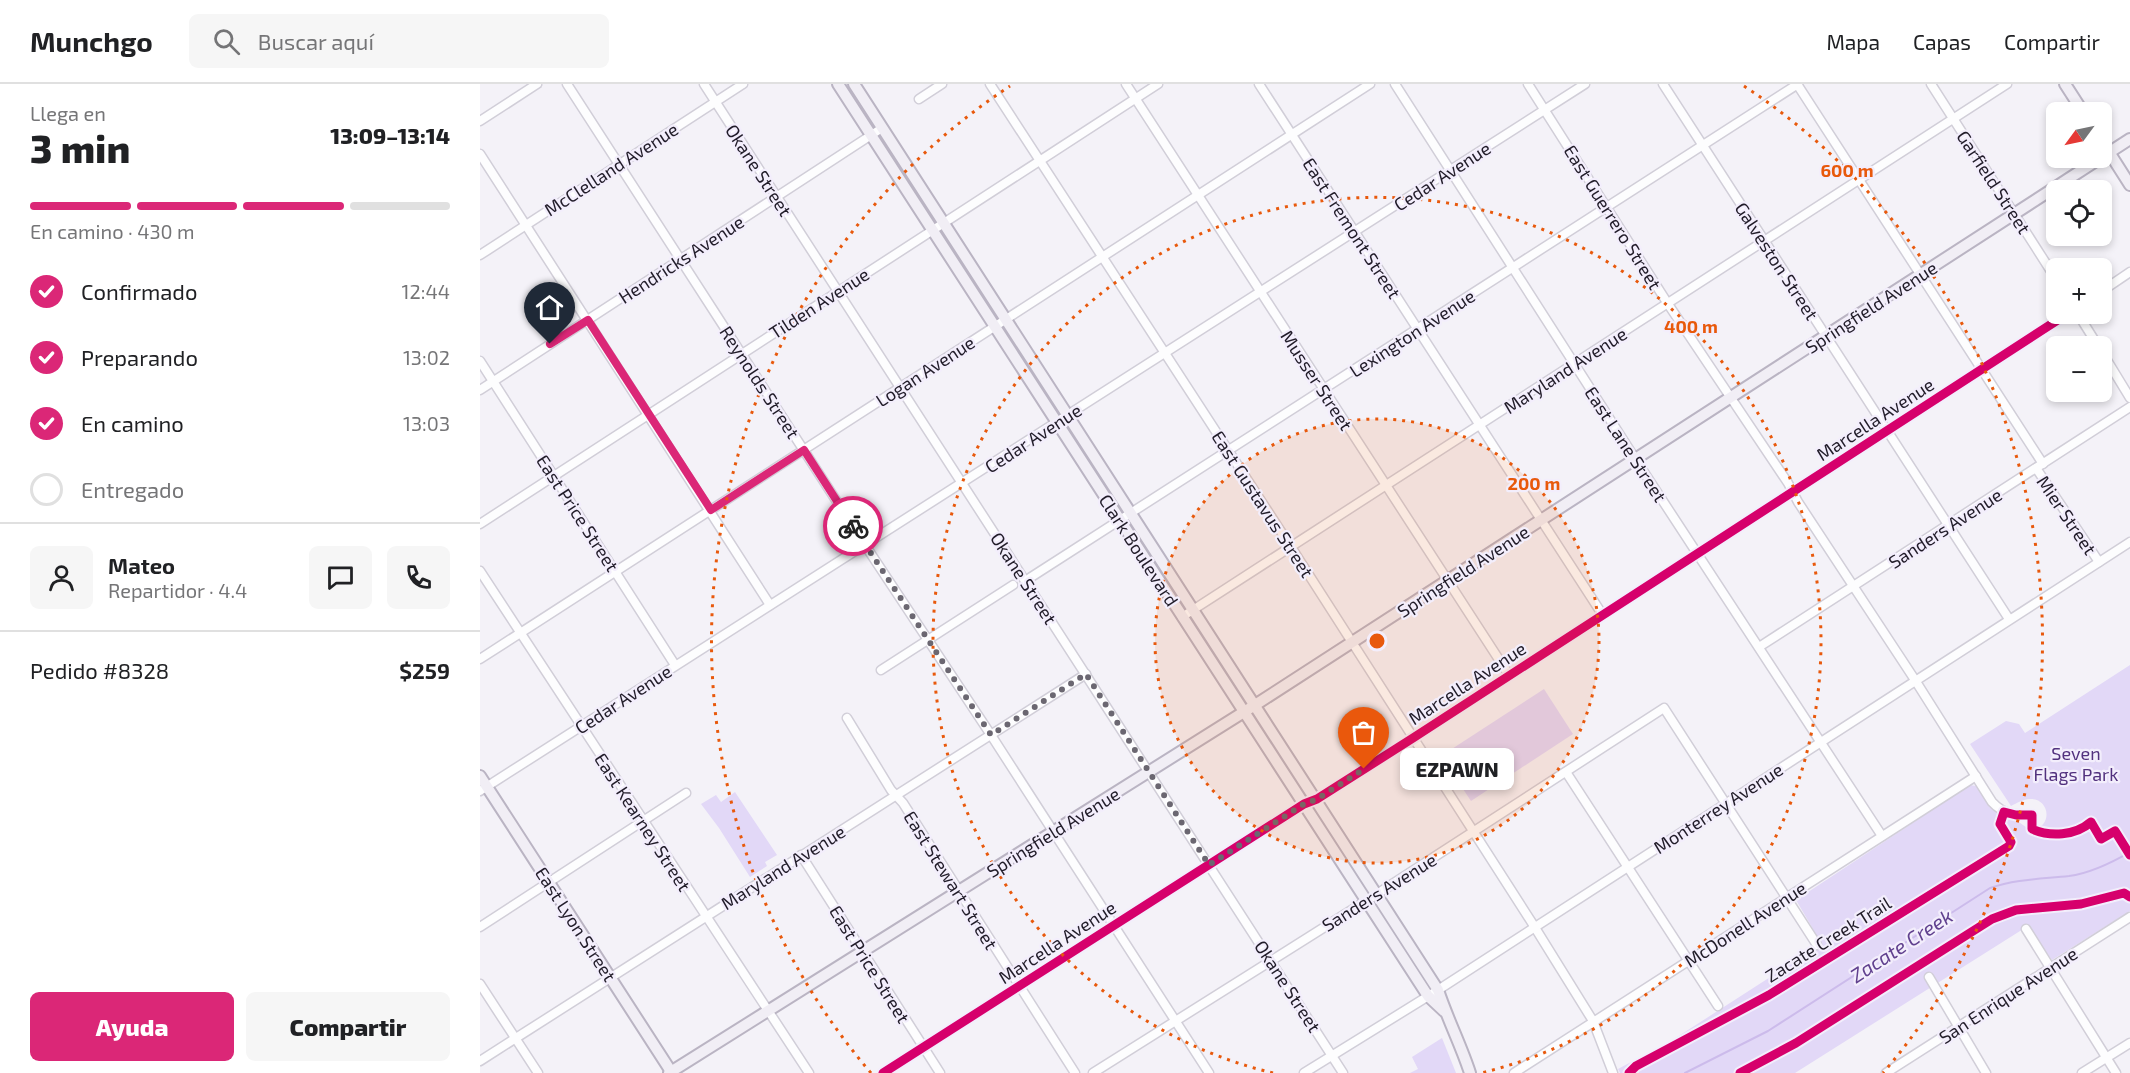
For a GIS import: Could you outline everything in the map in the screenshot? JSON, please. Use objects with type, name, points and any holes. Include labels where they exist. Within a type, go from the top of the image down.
[{"type":"main road","name":"Clark Boulevard","points":[[838,84],[1428,996],[1445,1012]]},
{"type":"main road","name":"Clark Boulevard","points":[[854,84],[1438,990],[1470,1073]]},
{"type":"main road","points":[[2065,84],[2077,102]]},
{"type":"main road","name":"Springfield Avenue","points":[[2112,151],[2130,139]]},
{"type":"main road","points":[[2112,157],[2130,184]]},
{"type":"main road","name":"Springfield Avenue","points":[[671,1072],[1256,705],[2086,168]]},
{"type":"main road","name":"East Lyon Street","points":[[480,776],[484,789],[549,882],[671,1072]]},
{"type":"street","points":[[480,121],[537,84]]},
{"type":"street","name":"Reynolds Street","points":[[567,84],[1209,1073]]},
{"type":"street","name":"Okane Street","points":[[704,84],[1343,1073]]},
{"type":"street","name":"McClelland Avenue","points":[[480,255],[743,84]]},
{"type":"street","points":[[919,99],[942,84]]},
{"type":"street","name":"East Gustavus Street","points":[[990,84],[1534,926],[1593,1021],[1613,1073]]},
{"type":"street","name":"Musser Street","points":[[1126,84],[1509,675]]},
{"type":"street","name":"Tilden Avenue","points":[[480,524],[1158,84]]},
{"type":"street","name":"East Fremont Street","points":[[1259,84],[1602,614]]},
{"type":"street","name":"Logan Avenue","points":[[480,658],[1370,84]]},
{"type":"street","name":"East Lane Street","points":[[1395,84],[1636,460],[1882,836]]},
{"type":"street","name":"East Guerrero Street","points":[[1528,84],[1668,304],[1998,808],[2016,815],[2032,815]]},
{"type":"street","name":"Cedar Avenue","points":[[484,789],[1585,84]]},
{"type":"street","name":"Galveston Street","points":[[1663,84],[2009,619]]},
{"type":"street","name":"Lexington Avenue","points":[[1025,581],[1798,84]]},
{"type":"street","name":"Mier Street","points":[[1798,84],[1982,369],[2099,562]]},
{"type":"street","name":"Garfield Street","points":[[1931,84],[2046,263]]},
{"type":"street","name":"Maryland Avenue","points":[[1182,617],[2007,84]]},
{"type":"street","name":"Hendricks Avenue","points":[[480,390],[882,128]]},
{"type":"street","points":[[480,154],[770,605]]},
{"type":"street","points":[[2112,284],[2130,272]]},
{"type":"street","name":"Marcella Avenue","points":[[883,1073],[1304,804],[1317,799],[1413,738],[2052,324]]},
{"type":"street","name":"East Price Street","points":[[480,362],[675,665]]},
{"type":"street","points":[[2112,368],[2130,398]]},
{"type":"street","name":"Sanders Avenue","points":[[1759,647],[2130,407]]},
{"type":"street","name":"Monterrey Avenue","points":[[1305,1073],[1438,990],[2130,542]]},
{"type":"street","name":"East Kearney Street","points":[[480,571],[809,1073]]},
{"type":"street","points":[[881,670],[1013,585]]},
{"type":"street","name":"Maryland Avenue","points":[[480,1061],[1086,674]]},
{"type":"street","name":"Sanders Avenue","points":[[1093,1073],[1377,894],[1664,708],[1725,803]]},
{"type":"street","name":"East Stewart Street","points":[[847,718],[1075,1073]]},
{"type":"street","points":[[1566,772],[1718,1006]]},
{"type":"street","name":"McDonell Avenue","points":[[1514,1073],[1976,776]]},
{"type":"street","points":[[480,927],[686,793]]},
{"type":"street","points":[[1725,803],[1817,945]]},
{"type":"street","name":"East Price Street","points":[[801,855],[940,1073]]},
{"type":"street","name":"San Enrique Avenue","points":[[1886,1073],[2130,916]]},
{"type":"street","points":[[2026,928],[2116,1073]]},
{"type":"street","points":[[1929,977],[1986,1073]]},
{"type":"street","points":[[480,984],[538,1073]]},
{"type":"street","points":[[2082,1073],[2130,1043]]},
{"type":"green space","name":"Seven Flags Park","points":[[2130,665],[2130,911],[2052,960],[2028,926],[1795,1073],[1620,1073],[1618,1069],[1674,1039],[1814,949],[1820,941],[1796,900],[1970,785],[1976,786],[1998,815],[2016,820],[2030,830],[2043,824],[2046,813],[2042,803],[2027,799],[2011,806],[1970,744],[2006,721],[2019,724],[2025,733]]},
{"type":"green space","points":[[1544,689],[1573,734],[1471,801],[1441,756]]},
{"type":"green space","points":[[735,792],[777,855],[765,862],[767,866],[750,877],[701,804],[716,795],[721,802]]},
{"type":"green space","points":[[1442,1038],[1456,1073],[1410,1073],[1418,1069],[1412,1057]]},
{"type":"waterway","name":"Zacate Creek","points":[[1685,1073],[1768,1031],[1990,888],[2019,881],[2085,873],[2130,852]]},
{"type":"cycle path","points":[[883,1073],[1304,804],[1317,799],[1413,738],[2052,324]]},
{"type":"cycle path","name":"Zacate Creek Trail","points":[[1629,1073],[1636,1066],[1769,995],[2009,846],[2011,842],[2000,824],[2004,812],[2032,815],[2032,829],[2054,834],[2078,830],[2091,822],[2101,839],[2115,831],[2130,855]]},
{"type":"cycle path","points":[[1740,1073],[1796,1043],[1992,919],[2016,910],[2081,904],[2124,893],[2130,897]]},
{"type":"way so far","points":[[853,526],[991,735],[1086,674],[1209,865],[1304,804],[1317,799],[1364,769]]},
{"type":"place","name":"EZPAWN","points":[[1364,769]]},
{"type":"route","points":[[550,344],[588,320],[711,510],[804,450],[853,526]]}]
